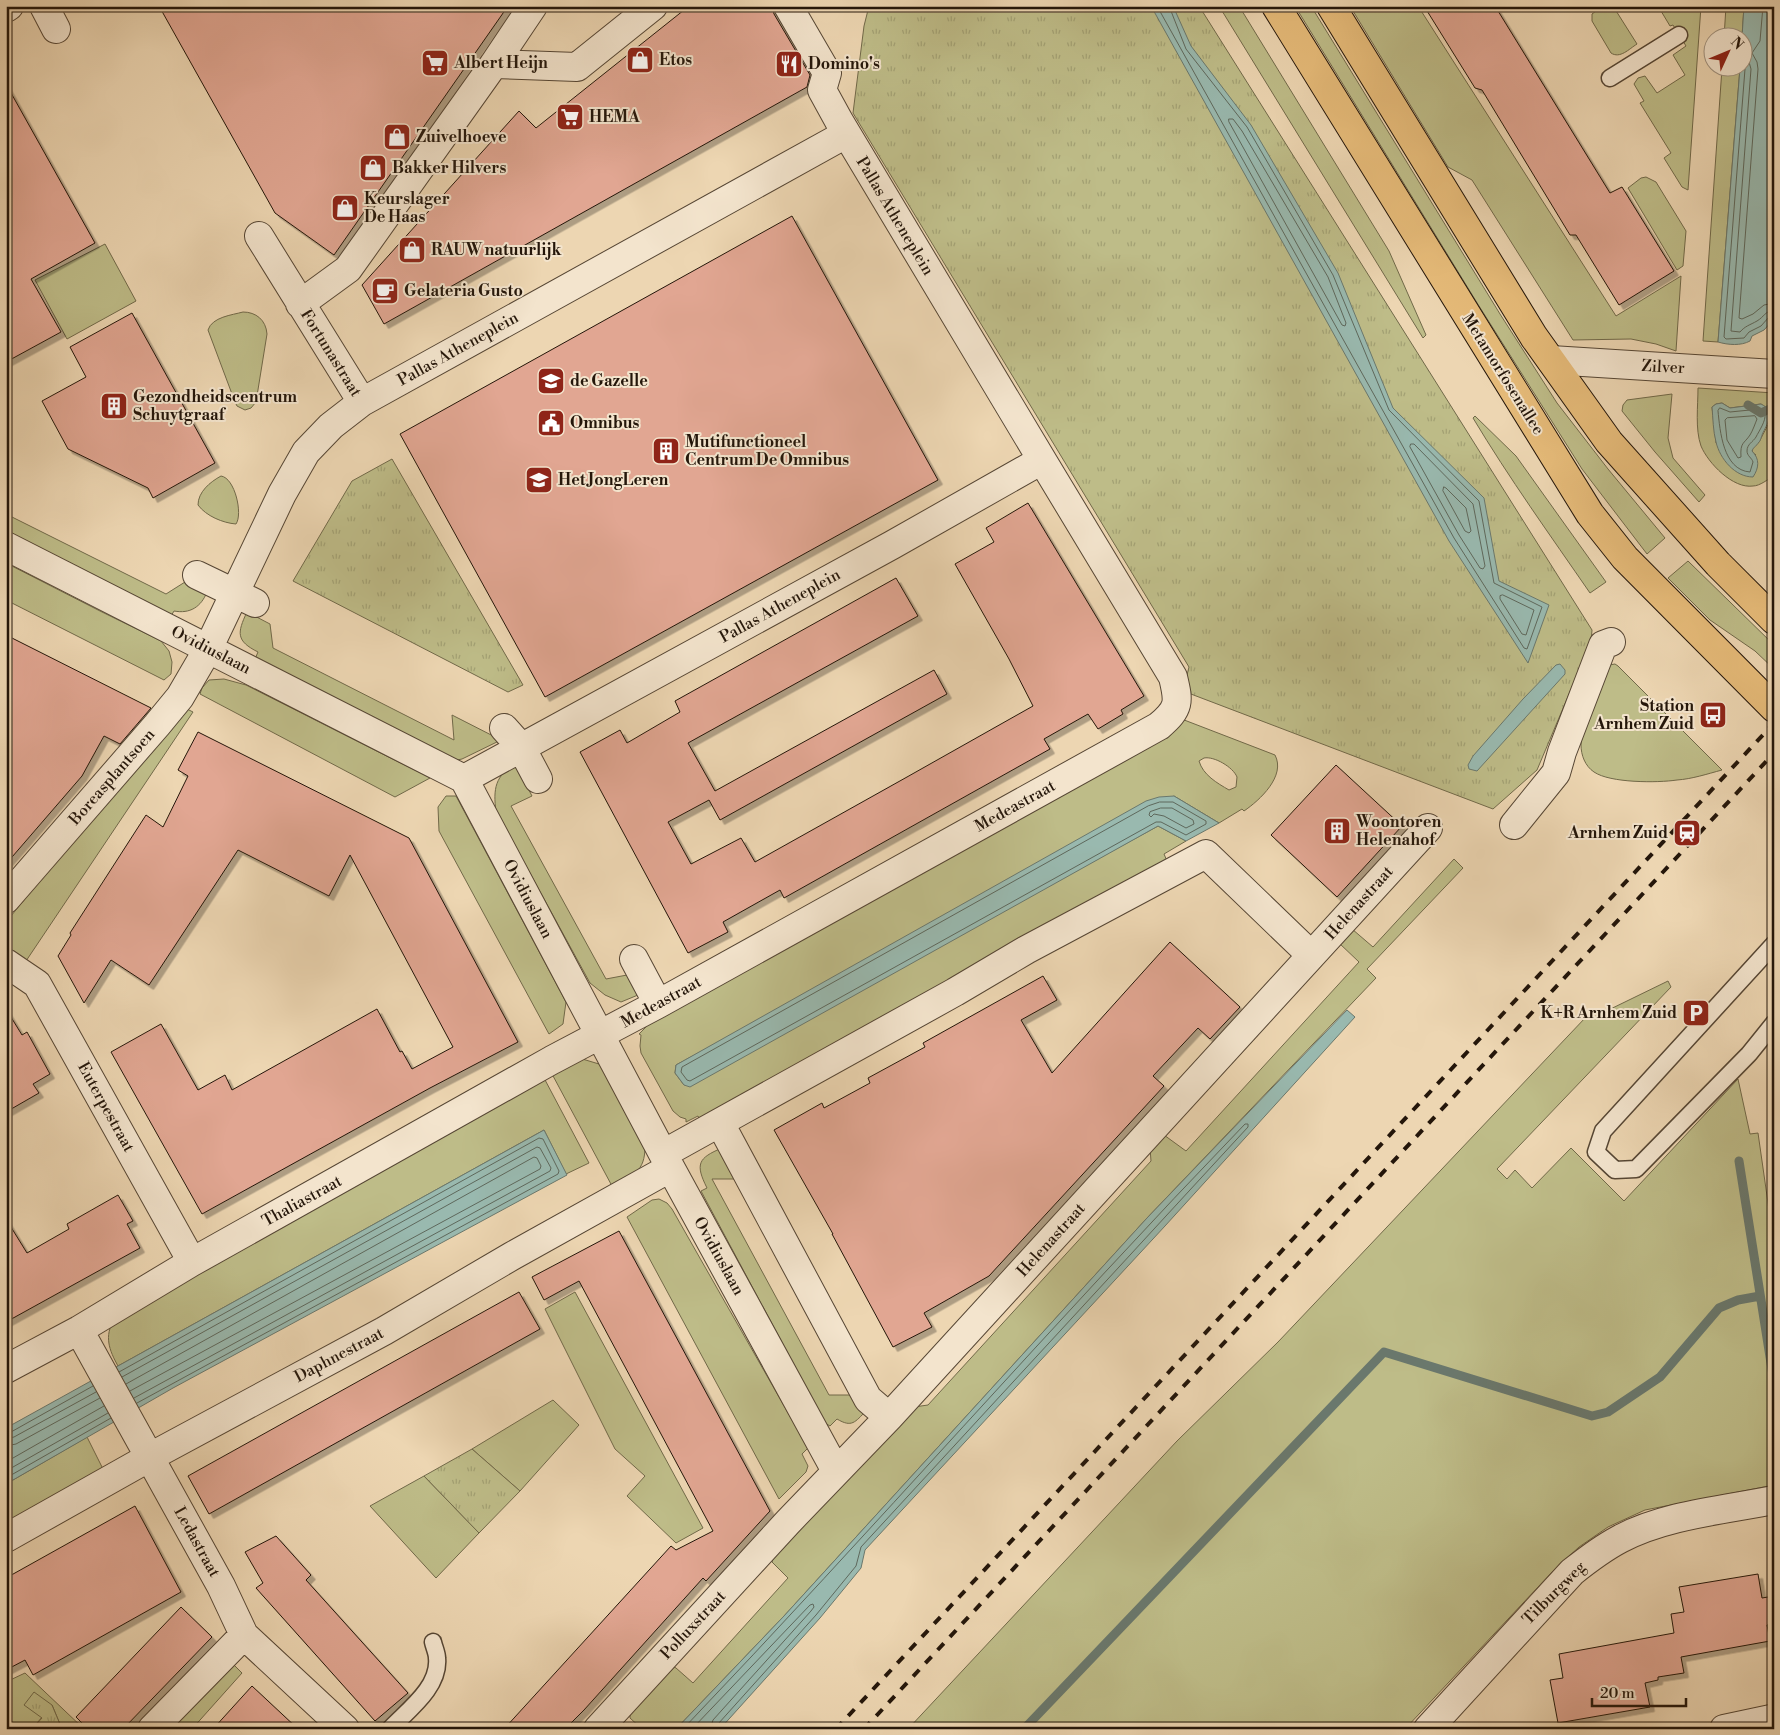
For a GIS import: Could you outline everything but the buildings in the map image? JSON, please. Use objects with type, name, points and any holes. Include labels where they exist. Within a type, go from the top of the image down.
[{"type":"main road","name":"Metamorfosenallee","points":[[1276,6],[1590,514],[1625,558],[1774,708]]},
{"type":"main road","points":[[1331,6],[1534,337],[1609,442],[1718,564],[1774,620]]},
{"type":"street","name":"Fortunastraat","points":[[300,304],[348,269],[533,6]]},
{"type":"street","points":[[494,64],[577,67],[654,6]]},
{"type":"street","points":[[788,6],[827,73],[822,90],[846,134]]},
{"type":"street","name":"Pallas Atheneplein","points":[[208,649],[245,598],[282,494],[306,452],[331,426],[362,402],[846,134],[1042,460],[892,545],[512,738],[464,779]]},
{"type":"street","name":"Fortunastraat","points":[[259,236],[362,402]]},
{"type":"street","name":"Zilver","points":[[1552,360],[1774,374]]},
{"type":"street","name":"Medeastraat","points":[[599,1035],[1159,726],[1171,716],[1178,698],[1173,677],[1042,460]]},
{"type":"street","name":"Ovidiuslaan","points":[[6,546],[464,779],[599,1035],[836,1472]]},
{"type":"street","points":[[197,575],[245,598]]},
{"type":"street","points":[[1514,825],[1556,773],[1603,645],[1610,642]]},
{"type":"street","name":"Boreasplantsoen","points":[[6,899],[180,697],[208,649]]},
{"type":"street","points":[[512,738],[538,779]]},
{"type":"street","name":"Helenastraat","points":[[788,1522],[889,1416],[1428,828]]},
{"type":"street","name":"Helenastraat","points":[[667,1161],[720,1123],[955,992],[1026,950],[1206,854],[1311,955]]},
{"type":"street","points":[[634,959],[658,1004]]},
{"type":"street","name":"Euterpestraat","points":[[6,963],[37,984],[192,1262]]},
{"type":"street","name":"Thaliastraat","points":[[6,1369],[79,1330],[192,1262],[599,1035]]},
{"type":"street","points":[[720,1123],[868,1399],[889,1416]]},
{"type":"street","name":"Daphnestraat","points":[[6,1538],[150,1457],[384,1331],[512,1256],[667,1161]]},
{"type":"street","name":"Ledastraat","points":[[79,1330],[221,1586],[244,1635],[345,1729]]},
{"type":"street","name":"Tilburgweg","points":[[1428,1729],[1572,1572],[1596,1553],[1621,1538],[1668,1520],[1774,1500]]},
{"type":"street","name":"Polluxstraat","points":[[598,1729],[788,1522]]},
{"type":"street","points":[[152,1729],[244,1635]]},
{"type":"street","points":[[1724,1729],[1771,1719],[1774,1721]]},
{"type":"lane","points":[[1610,78],[1679,35]]},
{"type":"lane","points":[[1774,944],[1603,1131],[1596,1152],[1615,1170],[1636,1169],[1749,1054],[1774,1022]]},
{"type":"lane","points":[[390,1729],[429,1688],[436,1670],[437,1658],[433,1642]]},
{"type":"green space","points":[[869,6],[1199,6],[1592,630],[1591,642],[1537,770],[1493,809],[1183,691],[1189,667],[853,113],[864,26]]},
{"type":"green space","points":[[1219,6],[1239,6],[1389,251],[1426,335],[1423,338]]},
{"type":"green space","points":[[1295,6],[1311,6],[1500,314],[1557,403],[1665,538],[1647,554],[1582,469],[1479,306]]},
{"type":"green space","points":[[1350,6],[1418,6],[1616,316],[1681,276],[1676,351],[1656,344],[1631,339],[1573,340],[1472,180],[1448,167]]},
{"type":"green space","points":[[1603,6],[1613,6],[1637,44],[1628,51],[1618,55],[1611,53],[1592,21],[1592,14]]},
{"type":"green space","points":[[1658,6],[1701,6],[1688,190],[1682,187],[1664,158],[1671,153],[1640,103],[1644,101],[1634,84],[1638,78],[1645,76],[1657,93],[1685,75],[1673,55],[1686,46],[1673,25],[1670,26]]},
{"type":"green space","points":[[1726,6],[1744,6],[1743,28],[1725,28]]},
{"type":"green space","points":[[1721,78],[1739,78],[1718,342],[1703,341]]},
{"type":"green space","points":[[1646,177],[1656,182],[1686,231],[1683,266],[1677,270],[1628,188],[1641,178]]},
{"type":"green space","points":[[105,244],[136,301],[67,339],[35,280]]},
{"type":"green space","points":[[243,312],[252,313],[260,318],[265,325],[267,334],[256,402],[251,408],[245,410],[237,406],[235,402],[208,330],[218,319]]},
{"type":"green space","points":[[1698,388],[1774,393],[1774,476],[1758,485],[1745,486],[1730,479],[1715,467],[1704,453],[1699,439],[1697,425]],"holes":[[[1722,403],[1730,408],[1761,404],[1767,408],[1771,419],[1759,442],[1753,447],[1752,452],[1756,455],[1716,443],[1712,407]]]},
{"type":"green space","points":[[1672,394],[1668,438],[1673,458],[1705,495],[1699,502],[1622,411],[1623,405],[1627,400]]},
{"type":"green space","points":[[1475,416],[1516,456],[1606,582],[1590,593],[1501,462],[1473,418]]},
{"type":"green space","points":[[392,459],[523,685],[508,692],[293,581],[352,481]]},
{"type":"green space","points":[[221,476],[226,478],[234,489],[239,513],[236,524],[215,518],[198,505],[200,496],[205,488]]},
{"type":"green space","points":[[6,514],[166,594],[185,582],[207,592],[205,597],[194,608],[180,612],[174,611],[171,616],[6,533]]},
{"type":"green space","points":[[1688,561],[1774,645],[1774,669],[1755,651],[1710,620],[1668,578]]},
{"type":"green space","points":[[6,563],[161,641],[169,651],[172,662],[171,674],[164,680],[6,600]]},
{"type":"green space","points":[[247,612],[270,624],[273,648],[454,740],[452,715],[501,740],[457,760],[255,659],[258,652],[246,644],[240,636],[241,626]]},
{"type":"green space","points":[[1615,664],[1722,770],[1683,779],[1646,782],[1601,776],[1591,770],[1582,753],[1582,737],[1588,716],[1609,665]]},
{"type":"green space","points":[[224,679],[246,685],[430,778],[395,797],[200,694],[202,688],[209,680]]},
{"type":"green space","points":[[183,707],[193,712],[24,964],[6,953],[6,922]]},
{"type":"green space","points":[[1179,718],[1275,755],[1277,771],[1270,787],[1244,811],[1242,809],[1219,823],[1174,796],[676,1065],[675,1073],[684,1085],[1158,826],[1186,841],[1164,854],[1167,861],[701,1123],[698,1116],[686,1122],[686,1119],[673,1111],[641,1053],[641,1035],[639,1034],[648,1025],[645,1020]],"holes":[[[1208,758],[1218,760],[1235,773],[1237,777],[1236,787],[1229,790],[1207,774],[1199,761]]]},
{"type":"green space","points":[[516,765],[532,796],[511,806],[606,979],[627,975],[638,995],[621,1002],[605,995],[590,983],[496,811],[495,790],[497,784],[504,773]]},
{"type":"green space","points":[[446,796],[456,796],[566,1002],[563,1024],[549,1034],[439,831],[438,807]]},
{"type":"green space","points":[[1454,859],[1463,868],[1367,969],[1376,978],[1147,1218],[784,1616],[676,1729],[642,1729],[630,1718],[630,1714],[674,1667],[693,1683],[788,1578],[772,1562],[773,1559],[914,1407],[928,1405],[1151,1161],[1150,1148],[1164,1135],[1186,1151],[1359,962],[1339,943],[1352,929],[1373,947]]},
{"type":"green space","points":[[1668,981],[1671,987],[1497,1169],[1507,1179],[1515,1170],[1532,1188],[1571,1148],[1624,1201],[1738,1079],[1750,1134],[1758,1133],[1774,1245],[1774,1485],[1645,1510],[1608,1527],[1579,1547],[1553,1571],[1405,1729],[908,1729],[1177,1441],[1278,1342],[1586,1017],[1590,1019]]},
{"type":"green space","points":[[579,1058],[599,1064],[605,1070],[645,1146],[643,1162],[636,1172],[612,1186],[552,1074]]},
{"type":"green space","points":[[544,1078],[589,1163],[566,1174],[544,1130],[118,1366],[112,1354],[108,1337],[114,1320]]},
{"type":"green space","points":[[722,1148],[738,1179],[712,1179],[829,1395],[852,1395],[866,1411],[853,1422],[846,1423],[837,1419],[830,1426],[825,1423],[701,1191],[707,1188],[701,1173],[701,1163],[708,1155]]},
{"type":"green space","points":[[659,1199],[667,1203],[672,1209],[808,1448],[802,1454],[808,1466],[806,1472],[779,1499],[627,1217],[652,1200]]},
{"type":"green space","points":[[575,1292],[703,1528],[676,1543],[627,1496],[645,1476],[615,1449],[545,1309]]},
{"type":"green space","points":[[553,1400],[579,1425],[520,1491],[472,1449]]},
{"type":"green space","points":[[87,1437],[104,1471],[6,1526],[6,1484]]},
{"type":"green space","points":[[472,1449],[520,1491],[479,1533],[424,1476]]},
{"type":"green space","points":[[424,1476],[479,1533],[436,1578],[370,1506]]},
{"type":"green space","points":[[230,1661],[242,1673],[192,1729],[164,1729]]},
{"type":"green space","points":[[25,1673],[84,1729],[62,1729],[52,1705],[32,1729],[6,1729],[12,1721],[6,1715],[6,1682]]},
{"type":"green space","points":[[34,1692],[52,1705],[62,1729],[32,1729],[42,1718],[24,1705]]},
{"type":"water","points":[[1151,6],[1173,6],[1191,46],[1251,125],[1338,273],[1393,408],[1484,498],[1499,581],[1549,605],[1528,663],[1449,541]]},
{"type":"water","points":[[1744,6],[1774,6],[1774,319],[1764,330],[1752,336],[1750,341],[1743,344],[1726,344],[1718,342],[1739,78],[1752,78],[1752,28],[1743,28]]},
{"type":"water","points":[[1722,403],[1730,408],[1761,404],[1769,411],[1768,422],[1760,441],[1752,451],[1758,464],[1753,477],[1740,474],[1729,466],[1718,448],[1714,433],[1712,407]]},
{"type":"water","points":[[1560,664],[1565,670],[1565,674],[1477,771],[1469,769],[1468,765],[1473,756],[1523,699],[1556,665]]},
{"type":"water","points":[[1174,796],[1219,823],[1186,841],[1158,826],[690,1087],[684,1085],[675,1073],[676,1065],[1146,801],[1159,797]]},
{"type":"water","points":[[1347,1010],[1355,1017],[1165,1226],[865,1550],[861,1568],[820,1618],[720,1729],[676,1729],[784,1616],[1147,1218]]},
{"type":"water","points":[[544,1130],[567,1175],[173,1388],[6,1484],[6,1428]]},
{"type":"waterway","points":[[1748,405],[1761,413],[1774,407]]},
{"type":"waterway","points":[[1739,1161],[1774,1382]]},
{"type":"waterway","points":[[1024,1729],[1384,1352],[1592,1416],[1608,1412],[1660,1377],[1719,1308],[1738,1300],[1760,1296]]},
{"type":"railway","points":[[836,1729],[1774,723]]},
{"type":"railway","points":[[864,1729],[1774,753]]},
{"type":"place","name":"Etos","points":[[640,60]]},
{"type":"place","name":"Albert Heijn","points":[[435,63]]},
{"type":"place","name":"Domino's","points":[[789,64]]},
{"type":"place","name":"HEMA","points":[[570,117]]},
{"type":"place","name":"Zuivelhoeve","points":[[397,137]]},
{"type":"place","name":"Bakker Hilvers","points":[[373,168]]},
{"type":"place","name":"Keurslager De Haas","points":[[345,208]]},
{"type":"place","name":"RAUW natuurlijk","points":[[412,250]]},
{"type":"place","name":"Gelateria Gusto","points":[[385,291]]},
{"type":"place","name":"de Gazelle","points":[[551,381]]},
{"type":"place","name":"Gezondheidscentrum Schuytgraaf","points":[[114,406]]},
{"type":"place","name":"Omnibus","points":[[551,423]]},
{"type":"place","name":"Mutifunctioneel Centrum De Omnibus","points":[[666,451]]},
{"type":"place","name":"Het JongLeren","points":[[539,480]]},
{"type":"place","name":"Station Arnhem Zuid","points":[[1713,715]]},
{"type":"place","name":"Woontoren Helenahof","points":[[1337,831]]},
{"type":"place","name":"Arnhem Zuid","points":[[1687,833]]},
{"type":"place","name":"K+R Arnhem Zuid","points":[[1696,1013]]}]
